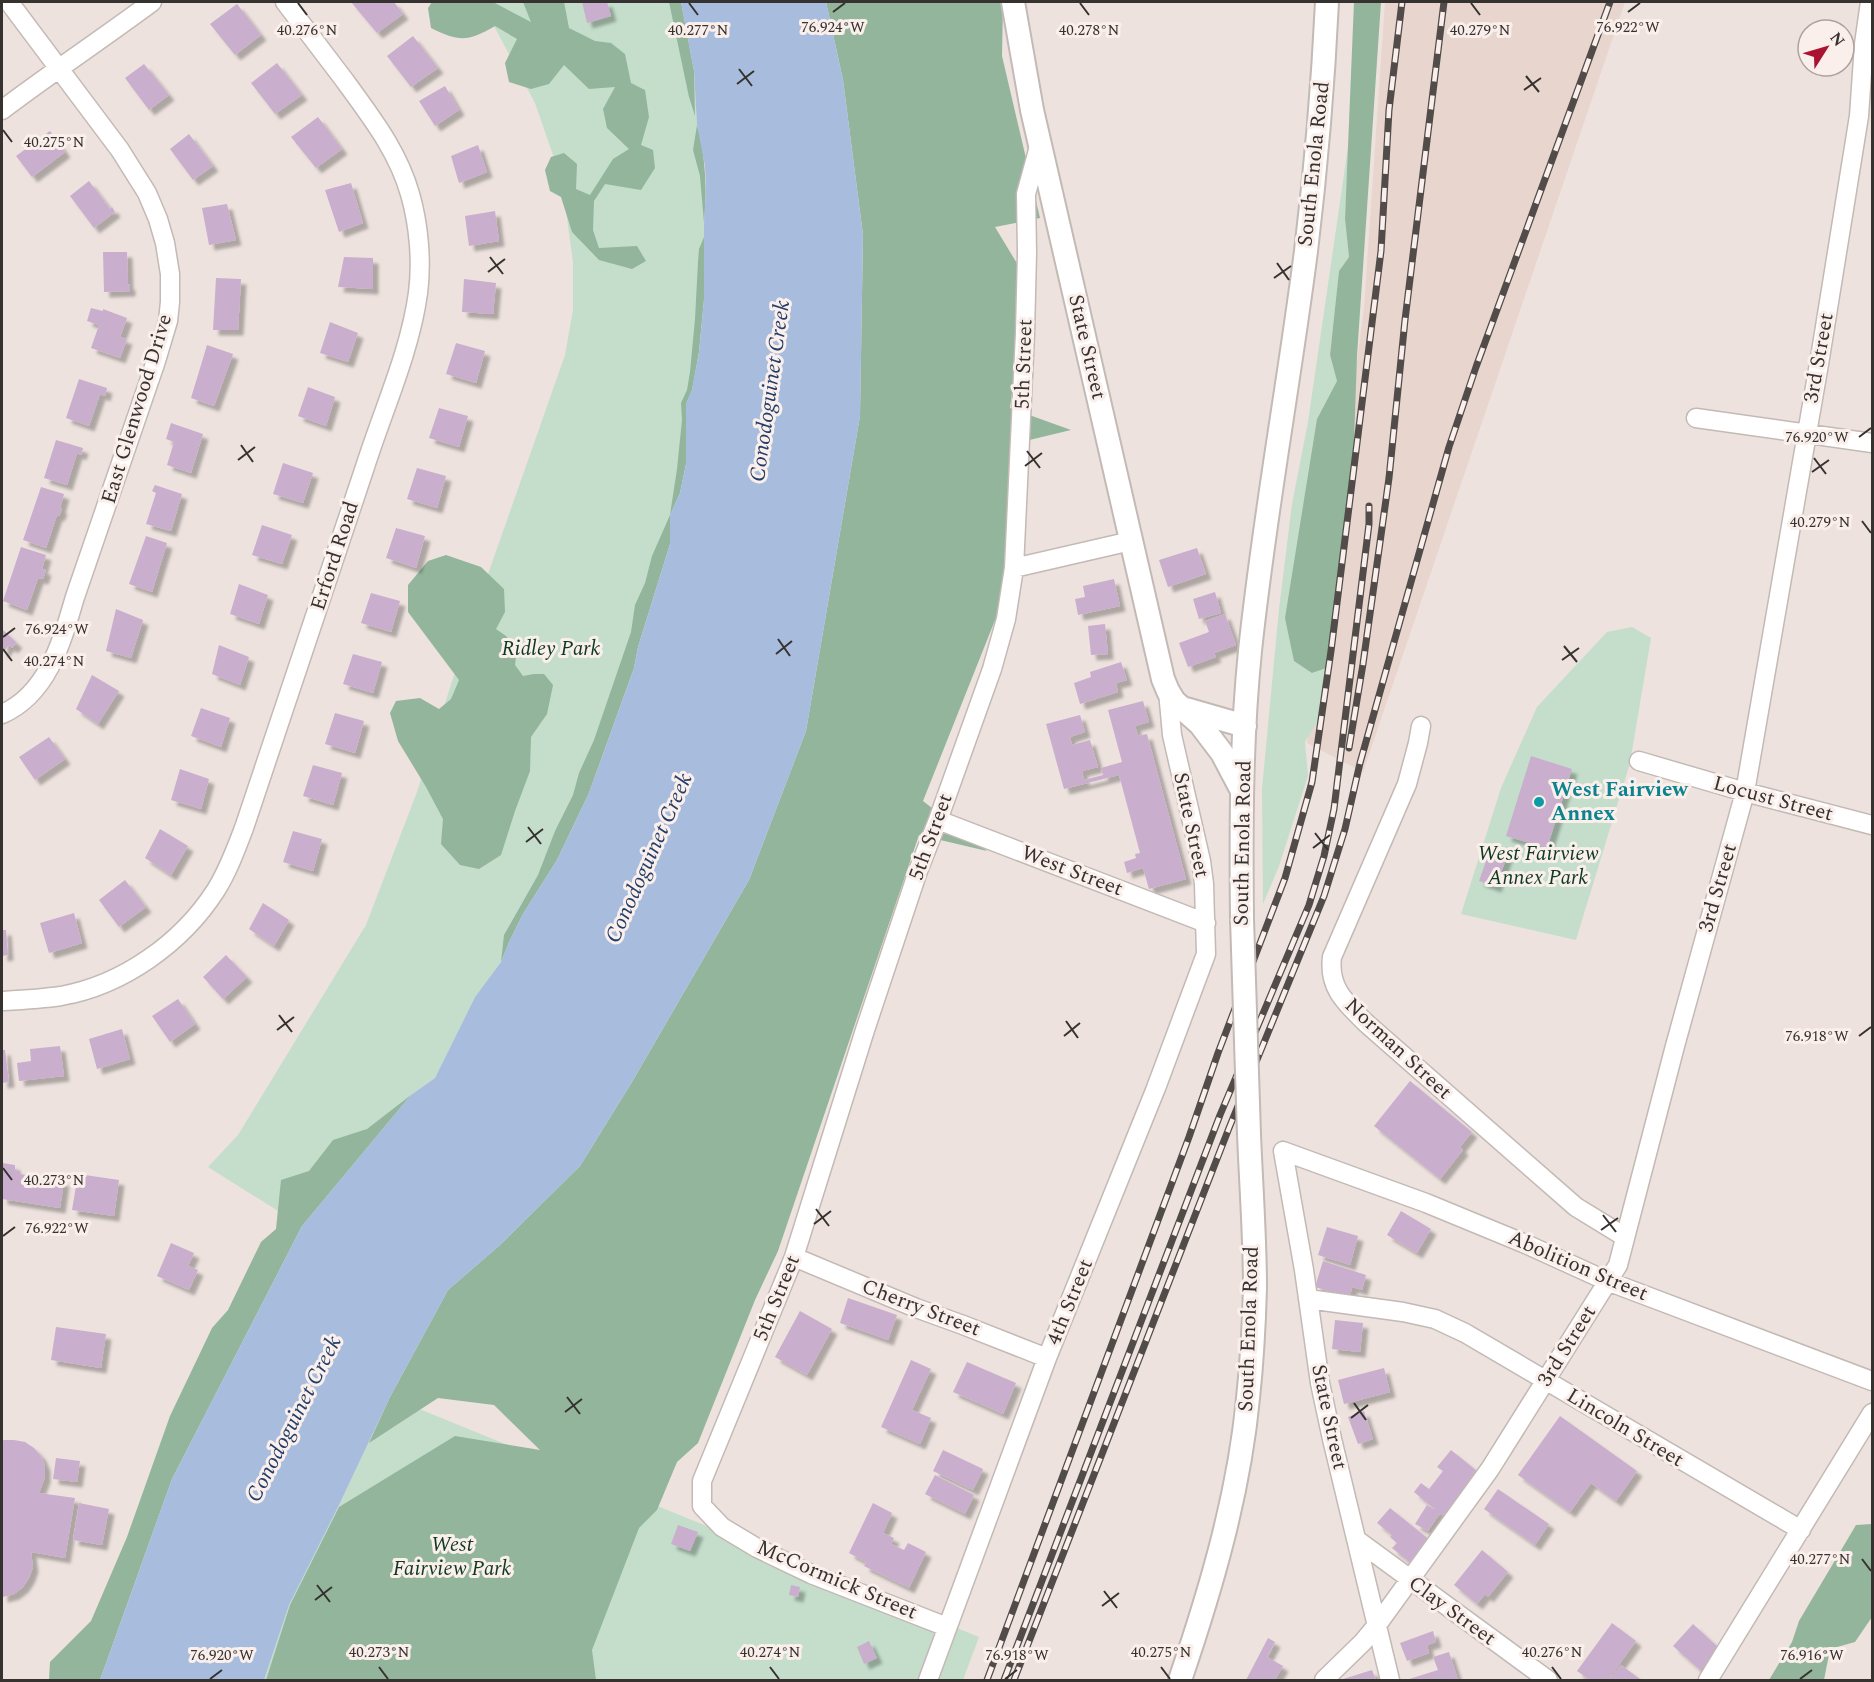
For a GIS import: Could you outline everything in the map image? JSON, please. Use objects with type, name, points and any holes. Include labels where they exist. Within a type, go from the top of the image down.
[{"type":"main road","name":"State Street","points":[[1013,2],[1040,143],[1163,679],[1174,700],[1200,724],[1216,745],[1242,793]]},
{"type":"main road","name":"South Enola Road","points":[[1180,1680],[1198,1629],[1222,1540],[1241,1455],[1248,1400],[1255,1289],[1242,919],[1242,793],[1245,726],[1258,577],[1306,253],[1322,108],[1327,2]]},
{"type":"main road","name":"State Street","points":[[1184,708],[1197,714],[1245,726]]},
{"type":"street","name":"East Glenwood Drive","points":[[2,714],[19,704],[36,687],[50,669],[64,636],[75,597],[156,361],[168,321],[170,302],[170,274],[165,243],[147,193],[120,150],[9,2]]},
{"type":"street","points":[[2,110],[152,2]]},
{"type":"street","name":"Erford Road","points":[[2,1001],[62,996],[91,988],[121,975],[148,959],[178,936],[215,892],[231,862],[244,828],[366,462],[394,385],[413,321],[418,293],[418,237],[411,196],[405,177],[378,126],[285,2]]},
{"type":"street","name":"3rd Street","points":[[1324,1680],[1377,1625],[1490,1469],[1618,1265],[1745,792],[1859,116],[1864,44],[1870,2]]},
{"type":"street","name":"5th Street","points":[[702,1506],[702,1481],[794,1257],[865,1030],[918,871],[992,669],[1006,619],[1014,568],[1025,333],[1026,194],[1040,143]]},
{"type":"street","points":[[1696,417],[1872,443]]},
{"type":"street","points":[[1014,568],[1131,541]]},
{"type":"street","name":"State Street","points":[[1168,691],[1172,735],[1201,861],[1206,923]]},
{"type":"street","name":"Norman Street","points":[[1421,726],[1407,784],[1332,957],[1330,971],[1333,983],[1344,1001],[1374,1030],[1576,1208],[1625,1237]]},
{"type":"street","name":"Locust Street","points":[[1639,761],[1745,792],[1872,825]]},
{"type":"street","name":"West Street","points":[[938,820],[1206,923]]},
{"type":"street","name":"4th Street","points":[[928,1680],[1047,1358],[1204,963],[1206,923]]},
{"type":"street","name":"State Street","points":[[1283,1151],[1320,1383],[1390,1680]]},
{"type":"street","name":"Abolition Street","points":[[1283,1151],[1458,1216],[1607,1281],[1872,1381]]},
{"type":"street","name":"Cherry Street","points":[[794,1257],[916,1308],[963,1324],[1047,1358]]},
{"type":"street","name":"Lincoln Street","points":[[1308,1299],[1403,1312],[1435,1319],[1465,1333],[1801,1530]]},
{"type":"street","points":[[1707,1680],[1872,1413]]},
{"type":"street","name":"McCormick Street","points":[[702,1506],[722,1527],[757,1548],[811,1574],[947,1627]]},
{"type":"street","name":"Clay Street","points":[[1357,1540],[1548,1680]]},
{"type":"shaded area","points":[[1385,2],[1625,2],[1363,772],[1307,743],[1364,308]]},
{"type":"green space","points":[[432,2],[493,2],[531,22],[523,2],[564,2],[569,28],[595,41],[611,43],[625,54],[631,83],[645,90],[649,117],[641,145],[653,150],[655,168],[641,190],[605,184],[594,201],[593,230],[599,248],[637,246],[646,261],[632,269],[599,260],[572,232],[561,197],[550,191],[545,170],[551,157],[564,153],[577,164],[576,189],[590,195],[613,159],[629,149],[607,128],[603,109],[615,87],[589,89],[564,65],[549,84],[531,89],[509,82],[505,63],[517,39],[495,26],[477,35],[463,38],[441,33],[431,28],[428,8]]},
{"type":"green space","name":"Ridley Park","points":[[475,2],[681,2],[694,71],[697,125],[706,189],[704,299],[686,464],[638,647],[501,962],[475,997],[435,1078],[411,1095],[302,1226],[208,1167],[238,1135],[366,925],[417,792],[467,634],[565,355],[573,310],[573,262],[562,181],[535,103],[494,26]]},
{"type":"green space","points":[[669,2],[681,2],[694,71],[695,116],[689,97]]},
{"type":"green space","points":[[826,2],[1003,2],[1002,56],[1040,218],[995,227],[1027,280],[1010,408],[1071,430],[1017,443],[1005,595],[923,801],[987,851],[919,835],[778,1251],[755,1300],[698,1443],[677,1462],[657,1510],[639,1528],[592,1650],[596,1680],[266,1680],[290,1605],[339,1507],[455,1436],[540,1450],[494,1405],[438,1398],[369,1443],[390,1397],[448,1290],[500,1245],[580,1166],[632,1082],[749,880],[806,731],[860,416],[863,235],[843,80]]},
{"type":"green space","points":[[1354,2],[1381,2],[1357,356],[1352,498],[1329,667],[1312,673],[1294,661],[1285,618],[1317,419],[1337,381],[1330,355],[1339,271],[1349,257],[1345,219]]},
{"type":"green space","points":[[697,125],[705,174],[704,223],[700,176],[693,150]]},
{"type":"green space","points":[[1349,140],[1345,219],[1349,257],[1339,271],[1330,355],[1337,381],[1317,419],[1312,673],[1329,667],[1324,711],[1305,742],[1308,776],[1279,866],[1263,904],[1262,789],[1279,609],[1292,504],[1308,422]]},
{"type":"green space","points":[[704,237],[704,299],[699,352],[692,390],[686,404],[686,464],[680,493],[670,515],[682,420],[681,403],[687,390],[690,372],[699,249]]},
{"type":"green space","points":[[670,515],[670,544],[638,647],[634,668],[589,793],[557,860],[523,914],[501,962],[504,935],[538,875],[594,740],[631,632],[635,605],[645,583],[652,556]]},
{"type":"green space","points":[[446,555],[481,567],[504,589],[505,612],[496,629],[506,636],[517,649],[515,665],[523,676],[544,674],[553,685],[547,714],[531,737],[530,771],[501,855],[479,869],[460,865],[441,844],[443,819],[398,741],[390,713],[396,701],[420,698],[439,709],[451,699],[459,680],[408,612],[408,585],[428,561]]},
{"type":"green space","name":"West Fairview Annex Park","points":[[1632,627],[1651,638],[1630,763],[1576,940],[1461,914],[1501,788],[1537,707],[1607,632]]},
{"type":"green space","points":[[411,1095],[302,1226],[172,1479],[100,1680],[49,1680],[50,1662],[91,1621],[127,1537],[170,1416],[212,1328],[228,1310],[261,1242],[276,1229],[281,1180],[309,1171],[333,1140],[367,1129]]},
{"type":"green space","name":"West Fairview Park","points":[[390,1397],[979,1637],[963,1680],[264,1680],[289,1605]]},
{"type":"green space","points":[[1872,1524],[1872,1617],[1855,1642],[1830,1649],[1824,1680],[1769,1680],[1792,1642],[1799,1621],[1856,1525]]},
{"type":"water","name":"Conodoguinet Creek","points":[[681,2],[826,2],[843,80],[863,235],[860,416],[806,731],[749,880],[632,1082],[580,1166],[500,1245],[448,1290],[390,1397],[289,1605],[264,1680],[100,1680],[172,1479],[302,1226],[411,1095],[435,1078],[475,997],[501,962],[523,914],[557,860],[589,793],[634,668],[638,647],[670,544],[670,515],[680,493],[686,464],[686,404],[692,390],[699,352],[704,299],[705,166],[697,125],[694,71]]},
{"type":"building","points":[[351,2],[394,2],[403,14],[377,33]]},
{"type":"building","points":[[582,2],[607,2],[611,16],[587,23]]},
{"type":"building","points":[[237,4],[261,35],[235,55],[210,24]]},
{"type":"building","points":[[413,36],[438,68],[411,87],[387,56]]},
{"type":"building","points":[[277,63],[302,95],[275,114],[251,83]]},
{"type":"building","points":[[144,64],[169,95],[149,110],[125,78]]},
{"type":"building","points":[[445,86],[459,110],[435,126],[419,101]]},
{"type":"building","points":[[318,117],[342,149],[316,168],[291,137]]},
{"type":"building","points":[[50,131],[65,152],[32,177],[16,156]]},
{"type":"building","points":[[189,134],[213,166],[193,180],[170,149]]},
{"type":"building","points":[[478,145],[487,172],[459,183],[451,156]]},
{"type":"building","points":[[89,181],[110,209],[112,207],[115,212],[94,228],[70,196]]},
{"type":"building","points":[[351,183],[363,223],[339,232],[325,190]]},
{"type":"building","points":[[227,204],[236,240],[209,245],[202,208]]},
{"type":"building","points":[[495,211],[499,241],[469,246],[465,216]]},
{"type":"building","points":[[103,252],[127,252],[130,291],[104,292]]},
{"type":"building","points":[[344,257],[373,258],[373,289],[338,287]]},
{"type":"building","points":[[216,278],[241,279],[238,330],[213,330]]},
{"type":"building","points":[[464,279],[496,283],[493,314],[462,312]]},
{"type":"building","points":[[91,308],[103,311],[103,309],[127,318],[120,337],[127,339],[120,358],[91,348],[99,325],[87,321]]},
{"type":"building","points":[[330,322],[358,333],[348,362],[320,353]]},
{"type":"building","points":[[456,343],[485,351],[476,383],[446,374]]},
{"type":"building","points":[[207,345],[233,354],[214,406],[191,398]]},
{"type":"building","points":[[79,379],[107,388],[105,396],[100,394],[89,426],[66,418]]},
{"type":"building","points":[[308,387],[335,397],[326,426],[298,416]]},
{"type":"building","points":[[439,408],[468,416],[459,447],[429,438]]},
{"type":"building","points":[[171,423],[203,434],[191,473],[167,465],[174,442],[166,439]]},
{"type":"building","points":[[56,440],[83,448],[81,455],[77,453],[67,485],[44,478]]},
{"type":"building","points":[[283,463],[313,473],[303,503],[273,494]]},
{"type":"building","points":[[417,468],[446,476],[437,508],[407,499]]},
{"type":"building","points":[[155,485],[182,494],[171,531],[146,524],[156,493],[152,491]]},
{"type":"building","points":[[41,487],[64,494],[60,508],[62,509],[59,516],[57,515],[46,548],[23,540]]},
{"type":"building","points":[[262,525],[292,535],[282,564],[252,555]]},
{"type":"building","points":[[396,528],[425,536],[416,568],[386,558]]},
{"type":"building","points":[[146,536],[167,543],[152,592],[129,584]]},
{"type":"building","points":[[21,547],[46,555],[42,569],[46,570],[43,579],[38,578],[27,610],[3,601]]},
{"type":"building","points":[[1197,548],[1206,574],[1168,587],[1159,560]]},
{"type":"building","points":[[1114,579],[1120,606],[1078,615],[1075,599],[1085,597],[1083,586]]},
{"type":"building","points":[[239,584],[268,595],[259,624],[230,614]]},
{"type":"building","points":[[1215,592],[1221,613],[1199,619],[1193,599]]},
{"type":"building","points":[[371,593],[400,601],[391,632],[361,623]]},
{"type":"building","points":[[116,609],[143,620],[131,658],[106,651]]},
{"type":"building","points":[[1225,614],[1236,645],[1214,653],[1216,657],[1188,667],[1179,643],[1209,632],[1205,621]]},
{"type":"building","points":[[1105,624],[1108,654],[1091,655],[1088,626]]},
{"type":"building","points":[[2,629],[17,643],[12,648],[9,645],[2,654]]},
{"type":"building","points":[[219,645],[249,657],[240,685],[212,674]]},
{"type":"building","points":[[353,654],[382,662],[373,693],[343,684]]},
{"type":"building","points":[[1121,662],[1127,680],[1116,683],[1118,692],[1080,704],[1074,683],[1091,677],[1090,672]]},
{"type":"building","points":[[92,675],[119,691],[98,724],[76,709]]},
{"type":"building","points":[[1143,701],[1149,722],[1135,726],[1138,736],[1147,734],[1186,879],[1149,889],[1143,868],[1127,873],[1124,862],[1136,858],[1135,854],[1140,853],[1119,775],[1064,789],[1046,724],[1080,715],[1085,732],[1070,737],[1072,745],[1090,740],[1098,767],[1082,771],[1084,780],[1103,775],[1101,768],[1122,762],[1108,710]]},
{"type":"building","points":[[201,708],[230,718],[221,747],[191,736]]},
{"type":"building","points":[[335,713],[364,721],[355,753],[325,744]]},
{"type":"building","points":[[49,737],[65,759],[35,780],[19,757]]},
{"type":"building","name":"West Fairview Annex","points":[[1531,756],[1572,769],[1547,848],[1506,836]]},
{"type":"building","points":[[313,765],[342,773],[333,805],[303,796]]},
{"type":"building","points":[[180,769],[209,779],[201,809],[171,800]]},
{"type":"building","points":[[160,829],[188,846],[171,875],[145,858]]},
{"type":"building","points":[[293,831],[322,839],[313,871],[283,862]]},
{"type":"building","points":[[1490,850],[1507,856],[1496,887],[1479,881]]},
{"type":"building","points":[[125,880],[146,907],[119,927],[99,900]]},
{"type":"building","points":[[263,903],[289,920],[274,946],[249,929]]},
{"type":"building","points":[[74,913],[82,943],[49,953],[40,923]]},
{"type":"building","points":[[2,930],[6,930],[8,955],[2,956]]},
{"type":"building","points":[[226,955],[247,977],[223,999],[203,977]]},
{"type":"building","points":[[178,999],[195,1024],[170,1042],[152,1016]]},
{"type":"building","points":[[122,1029],[130,1059],[97,1069],[89,1039]]},
{"type":"building","points":[[60,1046],[64,1076],[19,1081],[17,1063],[31,1061],[30,1049]]},
{"type":"building","points":[[2,1050],[5,1050],[9,1082],[2,1083]]},
{"type":"building","points":[[1410,1081],[1472,1132],[1460,1147],[1463,1150],[1440,1179],[1374,1126]]},
{"type":"building","points":[[2,1163],[15,1165],[15,1170],[20,1171],[20,1174],[64,1181],[60,1208],[2,1199]]},
{"type":"building","points":[[78,1174],[119,1180],[114,1216],[72,1210]]},
{"type":"building","points":[[1401,1211],[1431,1229],[1417,1253],[1387,1235]]},
{"type":"building","points":[[1327,1227],[1358,1236],[1350,1265],[1318,1255]]},
{"type":"building","points":[[171,1243],[194,1253],[188,1266],[198,1270],[189,1290],[157,1276]]},
{"type":"building","points":[[1323,1261],[1366,1275],[1362,1290],[1352,1287],[1350,1297],[1315,1287]]},
{"type":"building","points":[[848,1298],[897,1315],[888,1340],[840,1323]]},
{"type":"building","points":[[800,1311],[832,1329],[807,1375],[775,1357]]},
{"type":"building","points":[[1335,1320],[1363,1323],[1360,1352],[1332,1349]]},
{"type":"building","points":[[56,1327],[106,1334],[101,1368],[51,1360]]},
{"type":"building","points":[[911,1360],[931,1369],[912,1410],[931,1418],[920,1444],[881,1427]]},
{"type":"building","points":[[967,1362],[1016,1383],[1003,1414],[953,1392]]},
{"type":"building","points":[[1384,1368],[1390,1392],[1344,1404],[1338,1380]]},
{"type":"building","points":[[1364,1411],[1373,1439],[1358,1444],[1348,1417]]},
{"type":"building","points":[[1560,1416],[1637,1471],[1616,1501],[1591,1483],[1570,1512],[1518,1475]]},
{"type":"building","points":[[2,1441],[25,1442],[41,1456],[45,1466],[45,1477],[39,1493],[75,1498],[65,1558],[31,1552],[33,1567],[29,1578],[14,1594],[2,1597]]},
{"type":"building","points":[[943,1450],[983,1469],[973,1490],[933,1471]]},
{"type":"building","points":[[1451,1450],[1477,1471],[1444,1516],[1440,1513],[1428,1531],[1415,1524],[1427,1505],[1437,1511],[1414,1492],[1421,1483],[1429,1489],[1443,1471],[1437,1467]]},
{"type":"building","points":[[56,1458],[80,1461],[77,1482],[53,1479]]},
{"type":"building","points":[[935,1475],[974,1495],[965,1514],[925,1494]]},
{"type":"building","points":[[1498,1489],[1549,1524],[1535,1545],[1484,1509]]},
{"type":"building","points":[[79,1503],[109,1509],[102,1545],[73,1540]]},
{"type":"building","points":[[873,1503],[892,1513],[883,1533],[894,1538],[891,1544],[904,1550],[908,1543],[926,1552],[909,1588],[864,1566],[866,1562],[849,1553]]},
{"type":"building","points":[[1390,1508],[1431,1541],[1412,1564],[1392,1548],[1397,1543],[1390,1537],[1392,1535],[1377,1523]]},
{"type":"building","points":[[678,1525],[698,1532],[690,1551],[671,1544]]},
{"type":"building","points":[[1482,1550],[1508,1572],[1488,1597],[1485,1594],[1477,1604],[1454,1585]]},
{"type":"building","points":[[791,1585],[800,1587],[798,1597],[789,1595]]},
{"type":"building","points":[[1612,1623],[1636,1641],[1608,1680],[1590,1680],[1577,1671]]},
{"type":"building","points":[[1693,1624],[1719,1648],[1700,1670],[1673,1646]]},
{"type":"building","points":[[1433,1631],[1436,1642],[1427,1645],[1429,1653],[1407,1661],[1400,1643]]},
{"type":"building","points":[[1268,1638],[1275,1642],[1267,1657],[1283,1666],[1275,1680],[1246,1680]]},
{"type":"building","points":[[869,1641],[877,1658],[864,1664],[857,1647]]},
{"type":"building","points":[[1449,1652],[1458,1680],[1406,1680],[1438,1670],[1433,1657]]},
{"type":"building","points":[[1621,1665],[1640,1679],[1609,1680]]},
{"type":"building","points":[[1372,1670],[1376,1680],[1340,1680]]},
{"type":"railway","points":[[987,1680],[1189,1137],[1218,1053],[1285,878],[1312,782],[1331,651],[1381,251],[1389,110],[1402,2]]},
{"type":"railway","points":[[1349,748],[1389,478],[1405,320],[1444,2]]},
{"type":"railway","points":[[1014,1680],[1229,1128],[1324,896],[1345,829],[1360,763],[1449,447],[1476,367],[1610,2]]},
{"type":"railway","points":[[1004,1680],[1220,1115],[1309,905],[1324,856],[1334,809],[1369,524],[1369,506]]},
{"type":"place","name":"West Fairview Annex","points":[[1539,802]]}]
